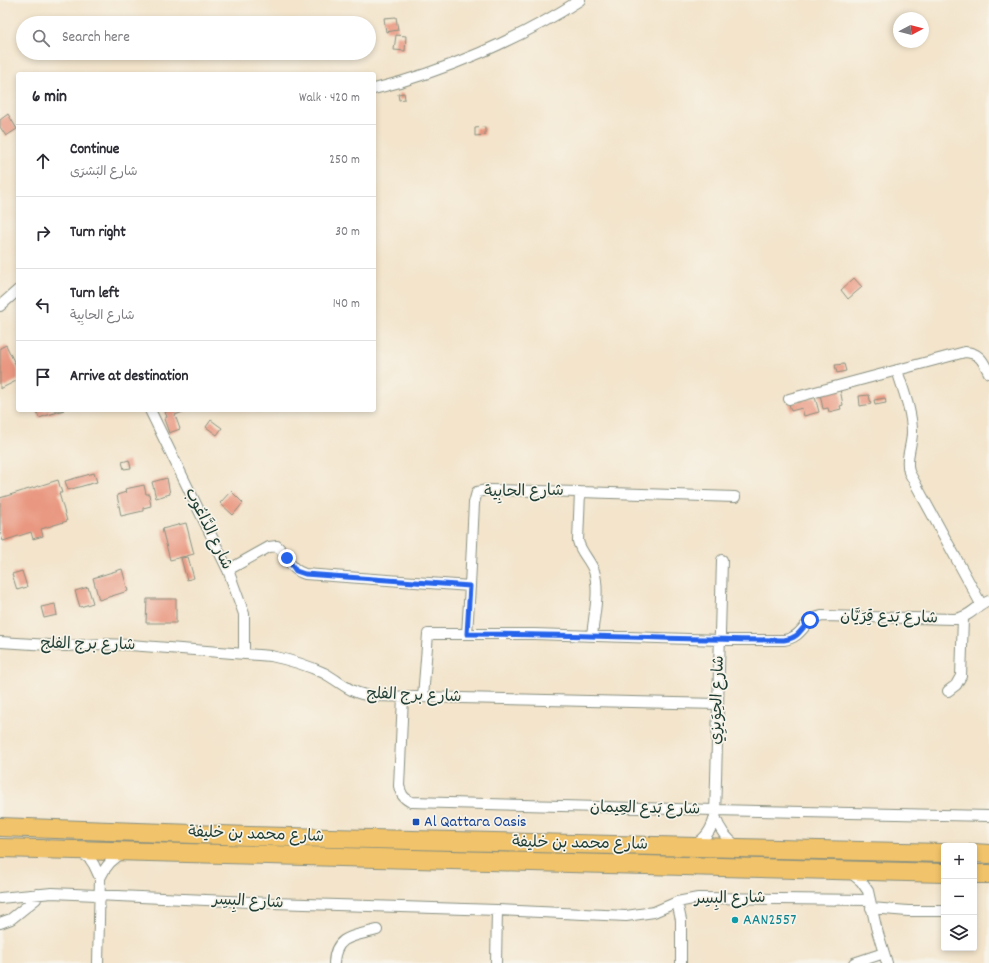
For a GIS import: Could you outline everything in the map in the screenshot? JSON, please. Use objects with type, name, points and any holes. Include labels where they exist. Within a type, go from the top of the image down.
[{"type":"highway","name":"شارع محمد بن خليفة","points":[[0,827],[250,836],[941,852]]},
{"type":"highway","name":"شارع محمد بن خليفة","points":[[0,848],[941,873]]},
{"type":"highway","points":[[977,853],[989,854]]},
{"type":"highway","points":[[977,874],[989,874]]},
{"type":"street","points":[[376,88],[428,72],[487,49],[545,20],[580,0]]},
{"type":"street","points":[[0,306],[16,292]]},
{"type":"street","points":[[789,399],[965,352],[979,356],[989,373]]},
{"type":"street","points":[[898,370],[912,423],[912,433],[907,464],[909,472],[985,603],[963,618],[961,676],[956,685],[948,691]]},
{"type":"street","name":"شارع الدَّاعُوب","points":[[151,412],[228,570],[244,614],[244,653]]},
{"type":"street","name":"شارع الحابِية","points":[[470,586],[474,502],[477,492],[487,490],[735,497]]},
{"type":"street","points":[[580,492],[578,541],[580,548],[589,560],[596,578],[592,636]]},
{"type":"street","points":[[228,570],[269,547],[276,546],[281,550],[296,571],[305,574],[470,586],[467,634]]},
{"type":"street","name":"شارع الحِوَيزِي","points":[[690,846],[696,844],[707,835],[711,829],[715,813],[722,560]]},
{"type":"street","name":"شارع بَدع قِرَيَّان","points":[[720,640],[789,639],[798,635],[810,620],[822,616],[955,620],[963,618]]},
{"type":"street","points":[[423,698],[428,634],[534,634],[720,640]]},
{"type":"street","name":"شارع برج الفلج","points":[[0,642],[66,646],[102,644],[130,645],[271,656],[308,666],[325,674],[356,693],[365,695],[423,698],[718,704]]},
{"type":"street","name":"شارع بَدع العِيمان","points":[[403,697],[399,786],[405,799],[411,802],[715,813],[989,816]]},
{"type":"street","name":"شارع الحِوَيزِي","points":[[715,813],[721,830],[726,837],[738,847]]},
{"type":"street","points":[[78,851],[90,859],[100,878],[98,963]]},
{"type":"street","points":[[100,878],[110,862],[125,852]]},
{"type":"street","points":[[845,870],[861,881],[870,904],[885,958],[854,963]]},
{"type":"street","points":[[870,904],[873,881],[888,871]]},
{"type":"street","points":[[0,923],[11,919],[36,899],[37,894]]},
{"type":"street","name":"شارع البِسِر","points":[[0,898],[37,894],[100,895],[626,916],[654,912],[677,902],[698,898],[870,904],[899,910],[941,911]]},
{"type":"street","points":[[677,902],[681,920],[681,963]]},
{"type":"street","points":[[496,963],[497,910]]},
{"type":"street","points":[[334,963],[336,950],[340,943],[346,939],[377,930]]},
{"type":"building","points":[[396,17],[398,30],[386,32],[384,18]]},
{"type":"building","points":[[396,35],[406,36],[405,51],[394,50]]},
{"type":"building","points":[[404,93],[405,99],[399,100],[398,94]]},
{"type":"building","points":[[8,114],[16,130],[6,136],[0,127],[0,120]]},
{"type":"building","points":[[485,127],[485,135],[475,136],[475,128]]},
{"type":"building","points":[[854,278],[862,287],[848,299],[841,290]]},
{"type":"building","points":[[6,345],[16,366],[16,381],[0,389],[0,348]]},
{"type":"building","points":[[844,364],[846,371],[837,373],[835,365]]},
{"type":"building","points":[[840,389],[843,405],[840,406],[841,409],[829,412],[828,408],[823,409],[820,394]]},
{"type":"building","points":[[869,395],[871,404],[860,406],[859,396]]},
{"type":"building","points":[[815,397],[819,412],[804,416],[802,408],[791,411],[789,404]]},
{"type":"building","points":[[885,398],[886,403],[875,405],[874,400]]},
{"type":"building","points":[[37,412],[58,412],[39,418]]},
{"type":"building","points":[[165,412],[183,412],[175,415],[180,429],[169,433],[164,419],[167,417]]},
{"type":"building","points":[[211,420],[222,428],[217,435],[206,427]]},
{"type":"building","points":[[129,460],[131,468],[124,469],[122,462]]},
{"type":"building","points":[[94,473],[97,482],[68,490],[65,481]]},
{"type":"building","points":[[167,478],[170,494],[156,498],[152,482]]},
{"type":"building","points":[[58,480],[62,493],[59,493],[67,521],[41,529],[43,536],[33,539],[31,532],[3,541],[0,532],[0,498]]},
{"type":"building","points":[[144,485],[146,494],[149,494],[151,506],[143,508],[143,511],[121,516],[117,495],[126,492],[125,489]]},
{"type":"building","points":[[231,491],[243,503],[233,515],[220,503]]},
{"type":"building","points":[[186,523],[194,554],[170,560],[162,529]]},
{"type":"building","points":[[188,557],[194,578],[187,580],[181,558]]},
{"type":"building","points":[[122,569],[128,591],[99,600],[93,578]]},
{"type":"building","points":[[22,571],[27,587],[17,590],[12,574]]},
{"type":"building","points":[[88,587],[93,603],[80,607],[75,591]]},
{"type":"building","points":[[147,599],[176,599],[176,623],[146,623]]},
{"type":"building","points":[[55,604],[57,615],[44,618],[41,607]]},
{"type":"place","name":"Al Qattara Oasis","points":[[416,822]]},
{"type":"place","name":"AAN2557","points":[[735,920]]},
{"type":"route","points":[[287,558],[291,566],[296,571],[305,574],[470,586],[467,634],[534,634],[720,640],[784,640],[798,635],[810,620]]}]
